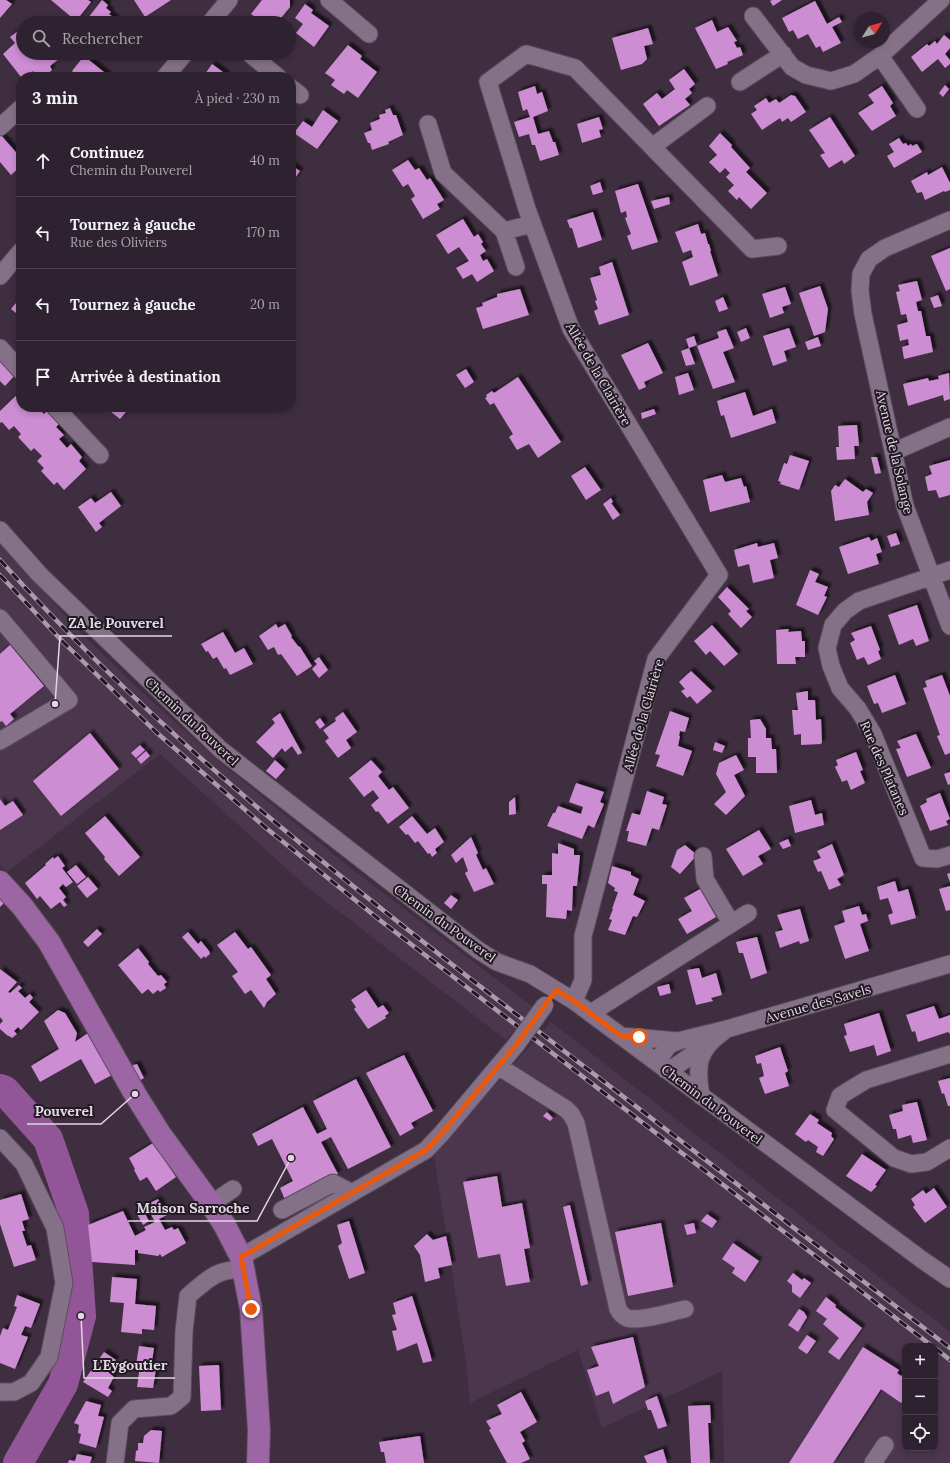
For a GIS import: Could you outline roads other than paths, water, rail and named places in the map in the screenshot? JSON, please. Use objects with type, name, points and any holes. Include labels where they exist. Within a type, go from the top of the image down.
[{"type":"main road","points":[[0,882],[22,906],[49,942],[135,1094],[160,1134],[212,1204],[224,1224],[242,1263],[251,1309],[259,1430],[258,1463]]},
{"type":"street","points":[[217,16],[229,0]]},
{"type":"street","points":[[329,0],[369,34]]},
{"type":"street","points":[[753,16],[792,66],[806,75],[831,81],[854,74],[880,56],[942,0]]},
{"type":"street","name":"Allée de la Clairière","points":[[574,1001],[583,980],[583,936],[656,659],[719,575],[571,329],[532,224],[488,82],[526,54],[575,68],[752,249],[778,246]]},
{"type":"street","points":[[740,82],[782,54]]},
{"type":"street","points":[[880,56],[917,109]]},
{"type":"street","points":[[169,72],[179,60]]},
{"type":"street","points":[[258,60],[272,72]]},
{"type":"street","points":[[652,147],[707,106]]},
{"type":"street","points":[[0,127],[16,113]]},
{"type":"street","points":[[428,124],[443,173],[504,231],[516,268]]},
{"type":"street","name":"Avenue de la Solange","points":[[950,220],[885,248],[869,259],[861,274],[860,290],[893,452],[906,506],[950,626]]},
{"type":"street","points":[[504,231],[532,224]]},
{"type":"street","points":[[0,276],[16,256]]},
{"type":"street","points":[[0,348],[16,366]]},
{"type":"street","points":[[60,412],[100,455]]},
{"type":"street","points":[[893,452],[950,427]]},
{"type":"street","name":"Chemin du Pouverel","points":[[0,530],[40,575],[221,750],[287,803],[478,950],[497,962],[530,974],[592,1013],[700,1096],[920,1259],[950,1279]]},
{"type":"street","points":[[932,576],[950,570]]},
{"type":"street","name":"Rue des Platanes","points":[[932,576],[859,601],[845,611],[833,625],[828,648],[831,666],[840,688],[858,709],[873,734],[923,858],[937,859],[950,855]]},
{"type":"street","points":[[0,618],[69,700],[0,741]]},
{"type":"street","points":[[703,856],[705,879],[731,923]]},
{"type":"street","points":[[592,1013],[748,913]]},
{"type":"street","name":"Avenue des Savels","points":[[908,977],[950,957]]},
{"type":"street","name":"Avenue des Savels","points":[[727,1029],[706,1046],[676,1066],[661,1066],[669,1046],[678,1041],[727,1029],[950,964]]},
{"type":"street","points":[[115,1463],[120,1423],[134,1409],[171,1406],[182,1397],[184,1331],[188,1296],[220,1272],[232,1269],[352,1193],[426,1150],[516,1045],[556,990]]},
{"type":"street","name":"Avenue des Savels","points":[[621,1036],[678,1041]]},
{"type":"street","name":"Avenue des Savels","points":[[700,1096],[698,1065],[706,1046]]},
{"type":"street","points":[[950,1054],[866,1080],[840,1096],[835,1110],[894,1158],[911,1164],[926,1162],[950,1148]]},
{"type":"street","points":[[498,1066],[566,1109],[576,1123],[618,1309],[621,1314],[626,1318],[639,1318],[685,1309]]},
{"type":"street","points":[[0,1138],[24,1164],[55,1228],[64,1283],[49,1357],[31,1383],[14,1392],[0,1392]]},
{"type":"street","points":[[282,1210],[333,1183],[352,1193]]},
{"type":"street","points":[[212,1204],[233,1188]]},
{"type":"street","points":[[873,1463],[885,1445]]},
{"type":"waterway","points":[[0,1089],[5,1091],[48,1139],[74,1214],[81,1316],[63,1384],[18,1463]]},
{"type":"railway","points":[[0,560],[59,623],[120,683],[246,798],[311,852],[377,906],[512,1011],[950,1348]]},
{"type":"railway","points":[[0,575],[63,642],[156,732],[266,828],[381,921],[928,1343]]},
{"type":"railway","points":[[938,1350],[950,1360]]},
{"type":"place","name":"ZA le Pouverel","points":[[55,704]]},
{"type":"place","name":"Pouverel","points":[[135,1094]]},
{"type":"place","name":"Maison Sarroche","points":[[291,1158]]},
{"type":"place","name":"L'Eygoutier","points":[[81,1316]]}]
